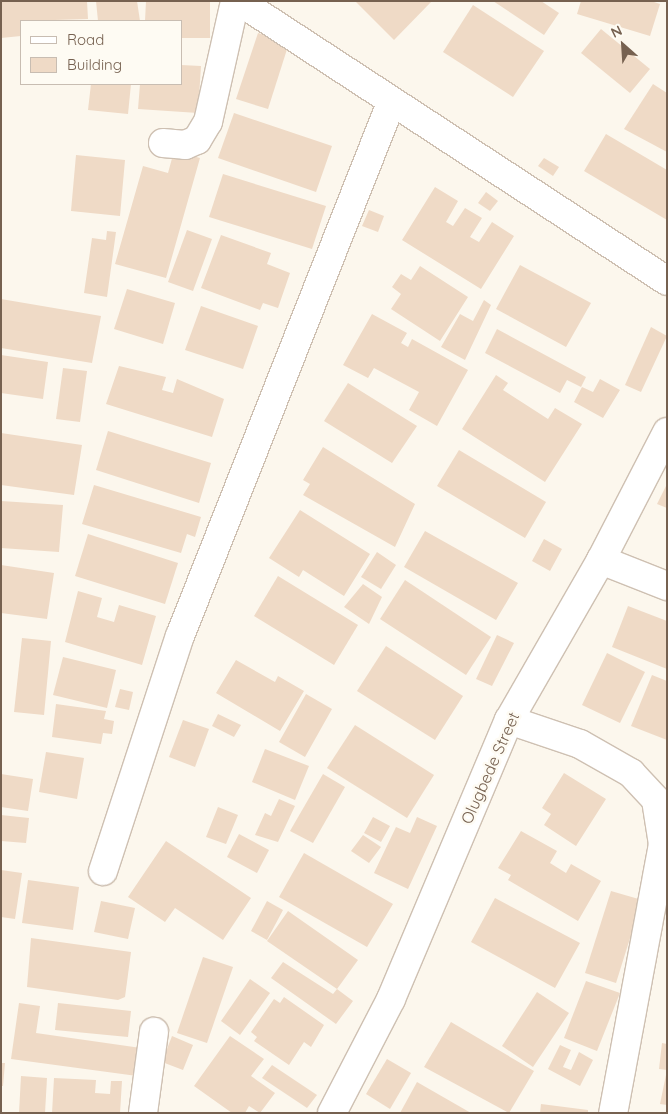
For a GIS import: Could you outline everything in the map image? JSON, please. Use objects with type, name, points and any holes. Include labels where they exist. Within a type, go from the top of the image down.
[{"type":"street","points":[[163,143],[185,145],[197,140],[208,122],[235,1]]},
{"type":"street","points":[[239,1],[391,103],[667,281]]},
{"type":"street","points":[[103,870],[180,636],[391,103]]},
{"type":"street","name":"Olugbede Street","points":[[332,1113],[391,999],[509,720],[601,560],[667,432]]},
{"type":"street","points":[[601,560],[667,586]]},
{"type":"street","points":[[509,720],[588,749],[630,773],[656,800],[663,844],[613,1113]]},
{"type":"street","points":[[143,1113],[154,1032]]},
{"type":"building","points":[[1,1],[87,1],[88,19],[20,20],[20,36],[1,38]]},
{"type":"building","points":[[96,1],[137,1],[140,20],[98,20]]},
{"type":"building","points":[[146,1],[210,1],[210,38],[182,38],[182,20],[145,20]]},
{"type":"building","points":[[355,1],[432,1],[394,40]]},
{"type":"building","points":[[493,1],[541,1],[559,13],[544,35]]},
{"type":"building","points":[[581,1],[651,1],[660,4],[650,36],[577,14]]},
{"type":"building","points":[[473,5],[544,51],[513,97],[443,52]]},
{"type":"building","points":[[601,29],[650,69],[630,93],[581,53]]},
{"type":"building","points":[[258,33],[289,43],[268,109],[236,99]]},
{"type":"building","points":[[182,65],[201,66],[198,113],[138,109],[140,85],[182,85]]},
{"type":"building","points":[[653,84],[667,93],[667,152],[624,129]]},
{"type":"building","points":[[91,85],[131,85],[128,114],[88,110]]},
{"type":"building","points":[[234,113],[332,146],[316,192],[218,158]]},
{"type":"building","points":[[606,134],[667,170],[667,220],[584,171]]},
{"type":"building","points":[[174,151],[200,158],[166,278],[115,264],[143,166],[168,173]]},
{"type":"building","points":[[76,155],[125,160],[120,216],[71,211]]},
{"type":"building","points":[[544,158],[559,167],[553,176],[538,166]]},
{"type":"building","points":[[223,174],[326,206],[312,249],[209,217]]},
{"type":"building","points":[[435,187],[458,201],[446,222],[453,226],[465,208],[482,218],[470,237],[479,242],[492,222],[514,236],[481,289],[402,240]]},
{"type":"building","points":[[486,192],[498,201],[490,211],[478,203]]},
{"type":"building","points":[[369,210],[384,216],[378,232],[362,226]]},
{"type":"building","points":[[187,230],[212,239],[193,291],[168,282]]},
{"type":"building","points":[[107,231],[116,232],[107,297],[84,293],[92,238],[106,240]]},
{"type":"building","points":[[221,235],[271,253],[267,264],[290,273],[278,308],[263,303],[260,310],[201,288]]},
{"type":"building","points":[[520,265],[591,303],[566,347],[496,309]]},
{"type":"building","points":[[420,266],[468,297],[440,341],[391,309],[401,294],[392,287],[401,274],[411,280]]},
{"type":"building","points":[[127,289],[175,303],[163,344],[114,329]]},
{"type":"building","points":[[1,299],[101,316],[92,363],[1,348]]},
{"type":"building","points":[[484,300],[491,305],[465,360],[441,347],[460,314],[473,321]]},
{"type":"building","points":[[201,306],[258,326],[243,369],[185,350]]},
{"type":"building","points":[[372,314],[407,333],[401,343],[408,347],[412,339],[468,370],[437,426],[409,410],[419,392],[374,368],[368,378],[343,365]]},
{"type":"building","points":[[651,327],[667,336],[641,392],[625,385]]},
{"type":"building","points":[[497,329],[586,377],[581,387],[567,380],[560,393],[485,353]]},
{"type":"building","points":[[1,355],[48,362],[43,399],[1,393]]},
{"type":"building","points":[[119,366],[166,377],[162,390],[173,393],[177,379],[224,399],[212,437],[106,404]]},
{"type":"building","points":[[63,368],[87,371],[80,422],[56,419]]},
{"type":"building","points":[[496,375],[508,383],[503,390],[548,419],[555,408],[582,424],[545,482],[462,429]]},
{"type":"building","points":[[600,379],[620,390],[603,418],[574,402],[582,387],[593,392]]},
{"type":"building","points":[[348,383],[417,426],[392,463],[324,421]]},
{"type":"building","points":[[108,431],[211,463],[199,503],[96,470]]},
{"type":"building","points":[[1,433],[82,445],[74,495],[1,485]]},
{"type":"building","points":[[323,447],[415,504],[395,547],[303,495],[310,484],[303,480]]},
{"type":"building","points":[[459,450],[546,502],[525,538],[437,486]]},
{"type":"building","points":[[667,484],[667,508],[657,504]]},
{"type":"building","points":[[94,485],[201,517],[195,537],[187,534],[181,553],[82,524]]},
{"type":"building","points":[[1,501],[63,505],[59,552],[1,548]]},
{"type":"building","points":[[300,510],[370,554],[344,596],[303,570],[299,577],[269,558]]},
{"type":"building","points":[[425,531],[518,583],[496,620],[404,567]]},
{"type":"building","points":[[88,534],[178,563],[165,604],[75,576]]},
{"type":"building","points":[[544,539],[562,549],[550,571],[532,561]]},
{"type":"building","points":[[377,552],[396,565],[381,589],[361,577]]},
{"type":"building","points":[[1,565],[54,573],[47,619],[1,613]]},
{"type":"building","points":[[278,576],[358,625],[334,665],[254,616]]},
{"type":"building","points":[[405,580],[491,637],[466,675],[380,619]]},
{"type":"building","points":[[363,584],[382,597],[369,624],[344,607]]},
{"type":"building","points":[[78,591],[102,598],[97,617],[114,622],[119,605],[156,616],[142,665],[65,642]]},
{"type":"building","points":[[628,606],[667,621],[667,669],[612,647]]},
{"type":"building","points":[[497,635],[514,643],[492,686],[476,679]]},
{"type":"building","points":[[22,638],[51,641],[44,715],[14,712]]},
{"type":"building","points":[[386,646],[463,696],[435,740],[357,691]]},
{"type":"building","points":[[607,653],[645,672],[620,723],[582,705]]},
{"type":"building","points":[[63,657],[116,670],[107,708],[53,695]]},
{"type":"building","points":[[236,660],[275,682],[278,676],[304,691],[280,731],[216,693]]},
{"type":"building","points":[[652,675],[667,681],[667,740],[631,726]]},
{"type":"building","points":[[120,689],[133,692],[129,710],[115,707]]},
{"type":"building","points":[[306,694],[332,709],[305,757],[279,742]]},
{"type":"building","points":[[56,704],[106,711],[104,719],[114,721],[112,734],[103,733],[101,744],[52,737]]},
{"type":"building","points":[[218,714],[241,725],[234,737],[212,726]]},
{"type":"building","points":[[183,720],[209,729],[195,767],[169,757]]},
{"type":"building","points":[[355,725],[434,775],[407,818],[327,768]]},
{"type":"building","points":[[265,749],[309,766],[295,800],[252,782]]},
{"type":"building","points":[[46,752],[84,758],[77,799],[39,792]]},
{"type":"building","points":[[564,773],[606,799],[576,846],[544,825],[551,814],[542,808]]},
{"type":"building","points":[[1,774],[33,779],[28,811],[1,807]]},
{"type":"building","points":[[323,774],[345,787],[313,843],[290,831]]},
{"type":"building","points":[[279,799],[295,806],[278,842],[255,835],[265,813],[271,816]]},
{"type":"building","points":[[218,807],[238,815],[226,844],[206,837]]},
{"type":"building","points":[[1,815],[29,818],[26,843],[1,841]]},
{"type":"building","points":[[373,817],[390,826],[381,842],[364,833]]},
{"type":"building","points":[[417,817],[437,826],[408,889],[374,873],[396,827],[410,833]]},
{"type":"building","points":[[521,831],[557,851],[550,863],[566,873],[571,864],[601,881],[578,921],[508,880],[511,875],[498,868]]},
{"type":"building","points":[[239,834],[269,850],[257,873],[227,857]]},
{"type":"building","points":[[363,835],[381,847],[369,863],[351,851]]},
{"type":"building","points":[[166,841],[251,898],[223,940],[175,908],[165,922],[128,897]]},
{"type":"building","points":[[304,853],[393,904],[367,947],[279,897]]},
{"type":"building","points":[[1,870],[22,873],[15,919],[1,917]]},
{"type":"building","points":[[28,880],[79,887],[73,930],[22,923]]},
{"type":"building","points":[[611,891],[642,900],[616,983],[585,973]]},
{"type":"building","points":[[495,898],[580,943],[555,988],[471,942]]},
{"type":"building","points":[[101,901],[135,908],[128,939],[94,932]]},
{"type":"building","points":[[267,901],[283,910],[267,940],[251,931]]},
{"type":"building","points":[[288,911],[358,960],[337,989],[267,941]]},
{"type":"building","points":[[31,938],[131,952],[125,997],[118,1000],[27,987]]},
{"type":"building","points":[[203,957],[233,967],[207,1043],[177,1033]]},
{"type":"building","points":[[283,962],[333,994],[337,989],[353,1001],[336,1024],[271,978]]},
{"type":"building","points":[[250,979],[270,993],[240,1035],[221,1021]]},
{"type":"building","points":[[586,981],[620,993],[597,1051],[564,1038]]},
{"type":"building","points":[[537,992],[569,1013],[533,1067],[502,1046]]},
{"type":"building","points":[[284,997],[324,1025],[311,1047],[304,1042],[289,1065],[254,1041],[257,1037],[251,1032],[274,999],[280,1003]]},
{"type":"building","points":[[19,1003],[40,1006],[36,1033],[141,1048],[137,1076],[11,1059]]},
{"type":"building","points":[[58,1003],[131,1011],[128,1037],[55,1030]]},
{"type":"building","points":[[451,1022],[534,1071],[509,1113],[424,1067]]},
{"type":"building","points":[[172,1036],[193,1045],[183,1070],[162,1062]]},
{"type":"building","points":[[230,1036],[264,1059],[251,1076],[275,1093],[260,1113],[249,1106],[245,1113],[232,1113],[194,1086]]},
{"type":"building","points":[[662,1043],[667,1044],[667,1070],[659,1069]]},
{"type":"building","points":[[560,1045],[571,1050],[563,1067],[571,1070],[579,1052],[593,1060],[580,1086],[548,1069]]},
{"type":"building","points":[[387,1059],[411,1073],[390,1109],[366,1094]]},
{"type":"building","points":[[1,1063],[5,1063],[3,1086],[1,1086]]},
{"type":"building","points":[[272,1065],[317,1095],[307,1108],[262,1078]]},
{"type":"building","points":[[667,1070],[667,1105],[660,1104]]},
{"type":"building","points":[[21,1076],[47,1078],[45,1113],[19,1113]]},
{"type":"building","points":[[54,1078],[96,1080],[95,1093],[110,1094],[111,1081],[122,1081],[120,1113],[52,1113]]},
{"type":"building","points":[[417,1082],[471,1113],[400,1113]]},
{"type":"building","points":[[541,1104],[588,1110],[588,1113],[540,1113]]}]
